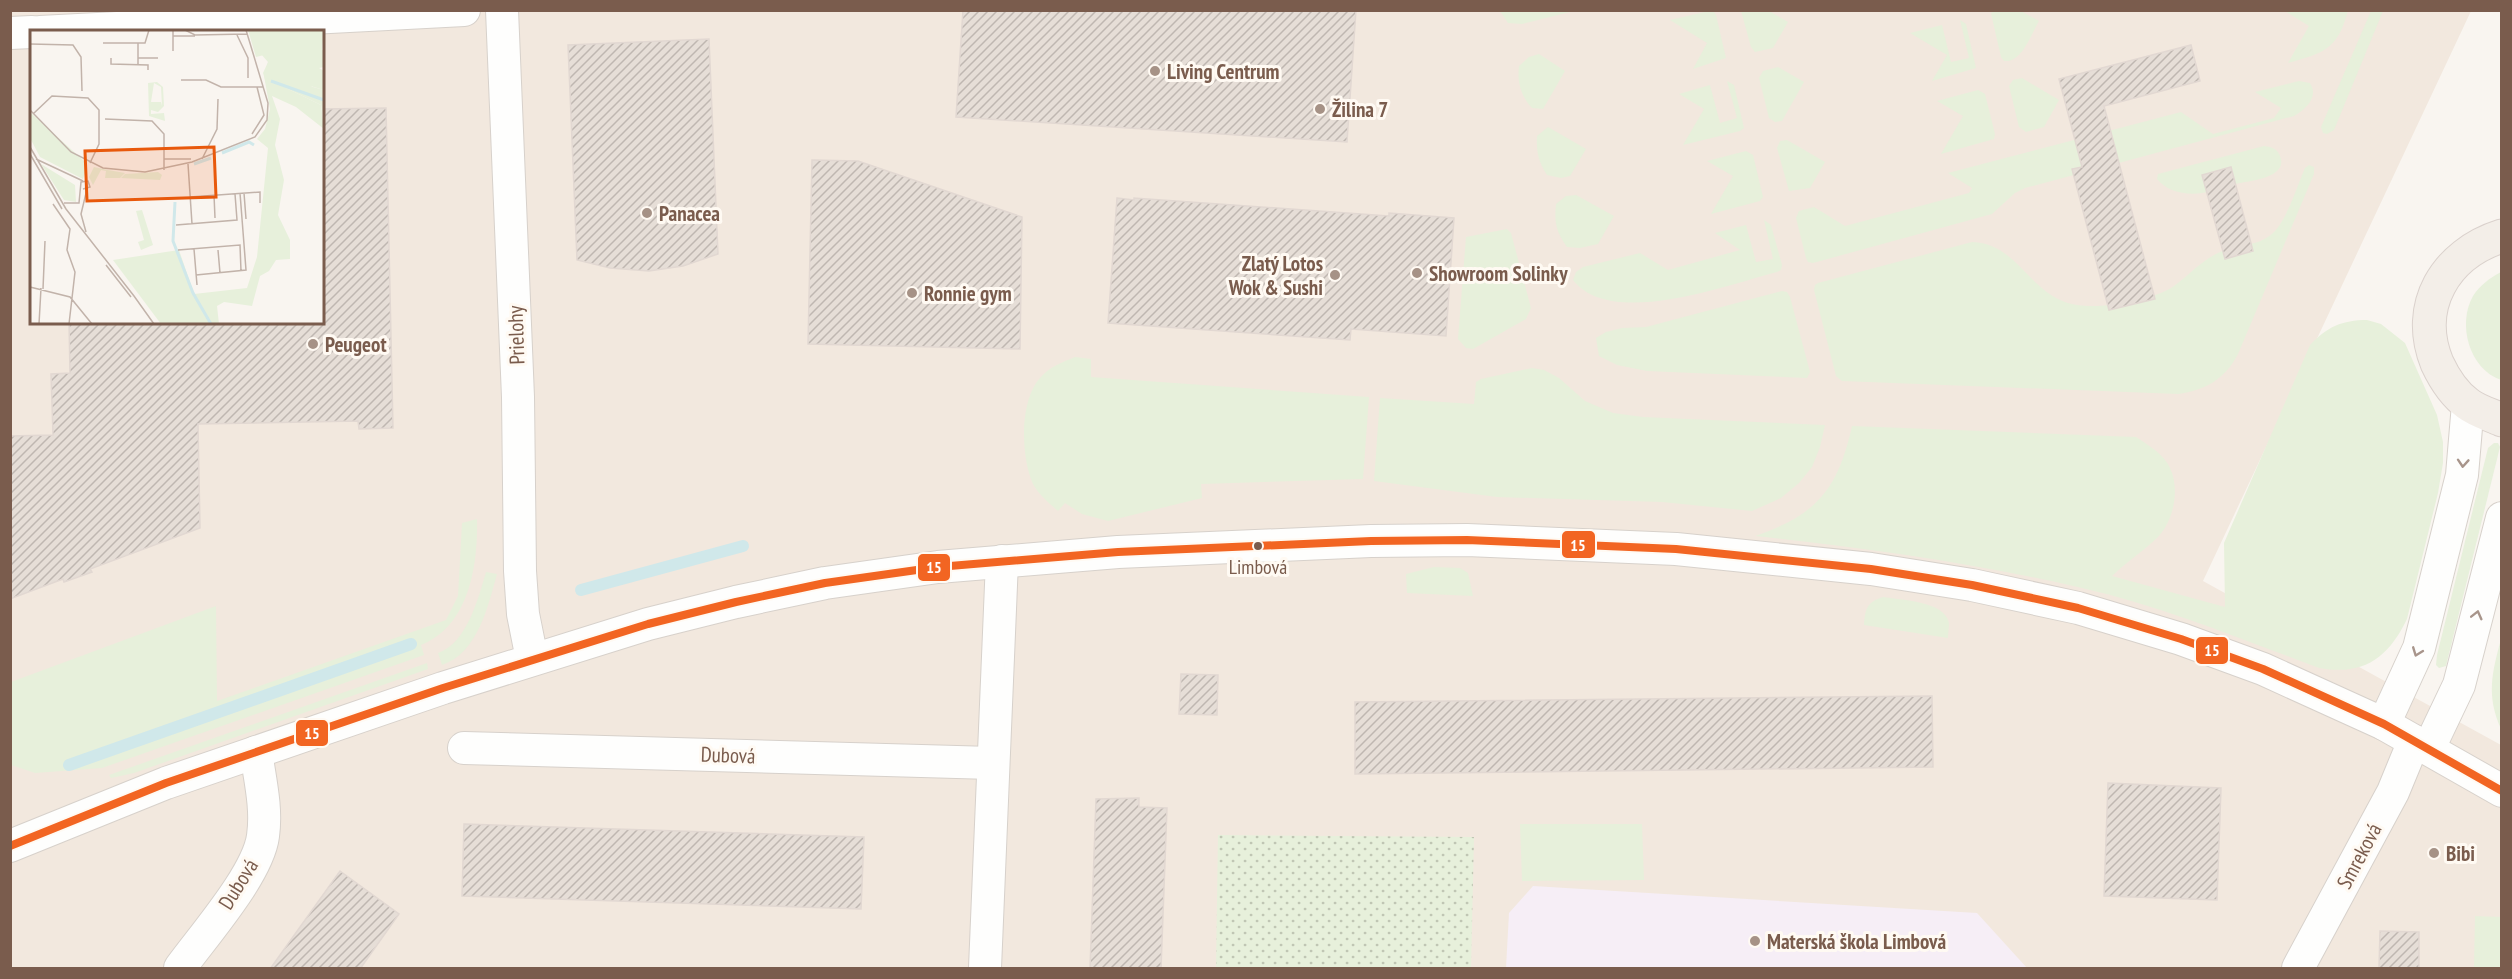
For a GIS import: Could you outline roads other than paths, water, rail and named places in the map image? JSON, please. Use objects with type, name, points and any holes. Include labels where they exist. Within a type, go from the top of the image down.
[{"type":"main road","points":[[2502,236],[2481,243],[2456,261],[2438,286],[2429,315],[2430,346],[2444,379],[2468,404],[2502,420]]},
{"type":"street","points":[[50,10],[51,30]]},
{"type":"street","points":[[71,30],[464,10]]},
{"type":"street","name":"Prielohy","points":[[502,10],[518,397],[520,570],[523,614],[532,658]]},
{"type":"street","points":[[10,33],[30,32]]},
{"type":"street","points":[[2384,724],[2419,648],[2462,475],[2468,404]]},
{"type":"street","name":"Smreková","points":[[2298,969],[2393,792],[2459,685],[2502,518]]},
{"type":"street","points":[[10,846],[166,783],[532,658],[648,624],[825,583],[938,567],[1236,545],[1467,540],[1676,549],[1871,569],[1972,585],[2078,608],[2181,639],[2263,669],[2384,724],[2502,791]]},
{"type":"street","points":[[985,969],[1002,561]]},
{"type":"street","name":"Dubová","points":[[464,748],[992,763]]},
{"type":"street","name":"Dubová","points":[[180,969],[255,865],[263,837],[265,813],[256,752]]},
{"type":"waterway","points":[[581,590],[743,546]]},
{"type":"waterway","points":[[69,765],[411,644]]},
{"type":"place","name":"Living Centrum","points":[[1155,71]]},
{"type":"place","name":"Žilina 7","points":[[1320,109]]},
{"type":"place","name":"Panacea","points":[[647,213]]},
{"type":"place","name":"Showroom Solinky","points":[[1417,273]]},
{"type":"place","name":"Zlatý Lotos Wok & Sushi","points":[[1335,275]]},
{"type":"place","name":"Ronnie gym","points":[[912,293]]},
{"type":"place","name":"Peugeot","points":[[313,344]]},
{"type":"place","name":"Limbová","points":[[1258,546]]},
{"type":"place","name":"Bibi","points":[[2434,853]]},
{"type":"place","name":"Materská škola Limbová","points":[[1755,941]]}]
